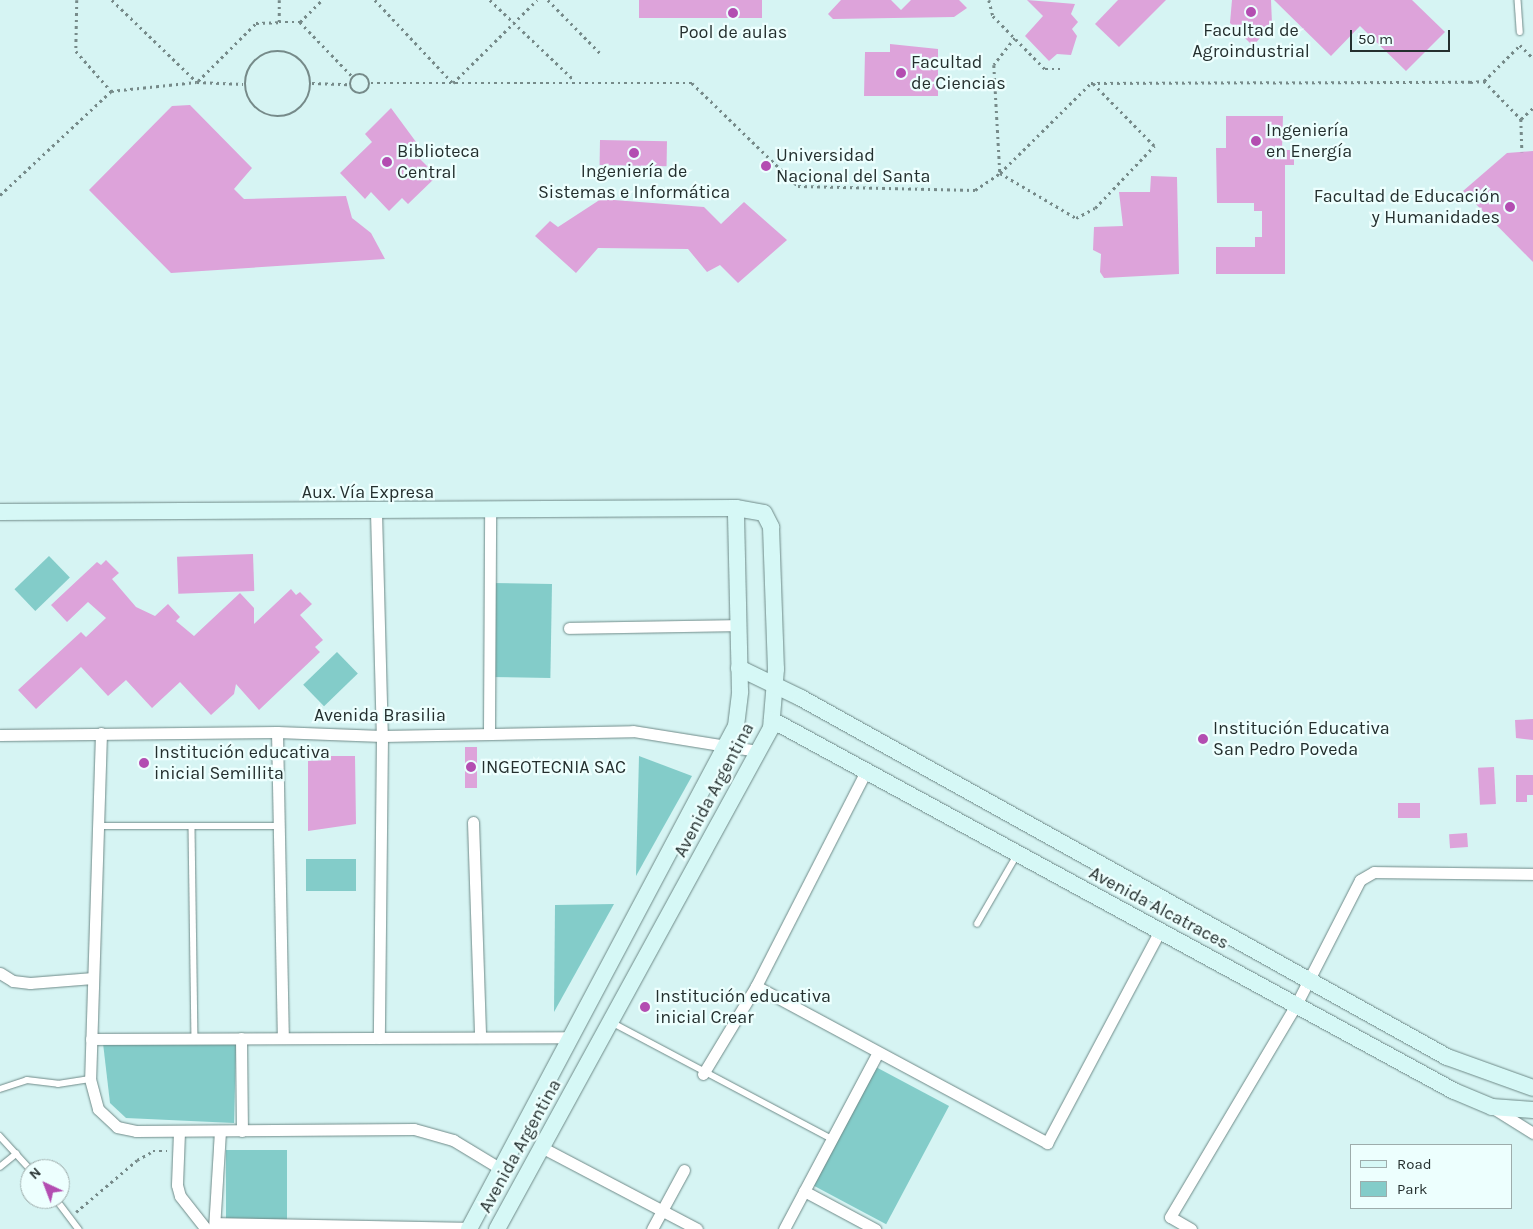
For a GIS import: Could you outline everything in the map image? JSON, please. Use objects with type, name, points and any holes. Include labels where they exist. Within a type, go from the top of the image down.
[{"type":"main road","name":"Aux. Vía Expresa","points":[[0,512],[376,512],[736,508]]},
{"type":"main road","points":[[736,508],[739,668],[776,686],[1447,1057],[1533,1088]]},
{"type":"main road","name":"Avenida Argentina","points":[[498,1229],[758,751],[772,720],[776,686],[771,527],[764,513],[736,508]]},
{"type":"main road","name":"Avenida Argentina","points":[[469,1229],[736,726],[739,668]]},
{"type":"main road","name":"Avenida Alcatraces","points":[[772,720],[1159,932],[1492,1107],[1533,1110]]},
{"type":"main road","points":[[491,1188],[514,1198]]},
{"type":"street","points":[[489,731],[490,511]]},
{"type":"street","points":[[376,512],[382,736],[380,1038]]},
{"type":"street","points":[[569,628],[738,625]]},
{"type":"street","name":"Avenida Brasilia","points":[[0,735],[277,732],[382,736],[489,731],[633,731],[727,744],[758,751]]},
{"type":"street","points":[[277,732],[283,1038]]},
{"type":"street","points":[[101,733],[90,1079],[98,1109],[118,1127],[179,1132],[414,1130],[453,1140],[501,1169]]},
{"type":"street","points":[[703,1074],[756,986],[866,771]]},
{"type":"street","points":[[473,822],[480,1038]]},
{"type":"street","points":[[1191,1229],[1170,1217],[1297,1003],[1366,874],[1533,874]]},
{"type":"street","points":[[756,986],[1047,1143],[1159,932]]},
{"type":"street","points":[[1,975],[30,982],[93,978]]},
{"type":"street","points":[[91,1039],[571,1037]]},
{"type":"street","points":[[241,1038],[242,1131]]},
{"type":"street","points":[[784,1229],[878,1052]]},
{"type":"street","points":[[1492,1107],[1533,1133]]},
{"type":"street","points":[[179,1132],[177,1151],[180,1196],[212,1227],[469,1229]]},
{"type":"street","points":[[212,1227],[220,1132]]},
{"type":"street","points":[[541,1147],[698,1229]]},
{"type":"street","points":[[652,1229],[684,1170]]},
{"type":"street","points":[[804,1191],[875,1229]]},
{"type":"lane","points":[[1518,0],[1520,32]]},
{"type":"lane","points":[[98,826],[279,826]]},
{"type":"lane","points":[[192,827],[195,1038]]},
{"type":"lane","points":[[977,924],[1017,854]]},
{"type":"lane","points":[[611,1022],[703,1074],[832,1139]]},
{"type":"lane","points":[[0,1090],[27,1080],[58,1084],[90,1079]]},
{"type":"lane","points":[[0,1136],[21,1159]]},
{"type":"lane","points":[[0,1168],[16,1154]]},
{"type":"lane","points":[[65,1209],[79,1229]]},
{"type":"path","points":[[77,0],[76,51],[111,91]]},
{"type":"path","points":[[112,0],[197,82]]},
{"type":"path","points":[[279,0],[279,22]]},
{"type":"path","points":[[197,82],[256,23],[300,22],[322,0]]},
{"type":"path","points":[[375,0],[453,83]]},
{"type":"path","points":[[490,0],[575,81]]},
{"type":"path","points":[[453,83],[537,0]]},
{"type":"path","points":[[548,0],[602,55]]},
{"type":"path","points":[[989,0],[993,16],[1045,69],[1064,69]]},
{"type":"path","points":[[300,22],[352,76]]},
{"type":"path","points":[[1000,173],[993,72],[997,60],[1015,38]]},
{"type":"path","points":[[352,76],[364,75],[371,83],[575,81],[692,83],[798,186],[975,190],[1000,173],[1091,83],[1484,81],[1520,45],[1533,58]]},
{"type":"path","points":[[271,49],[287,50],[312,76],[312,92],[284,119],[270,119],[243,92],[243,84],[243,75],[271,49]]},
{"type":"path","points":[[348,84],[352,76]]},
{"type":"path","points":[[1484,81],[1521,119],[1522,152]]},
{"type":"path","points":[[0,195],[111,91],[197,82],[243,84]]},
{"type":"path","points":[[312,82],[348,84],[354,92],[364,93],[371,83]]},
{"type":"path","points":[[1000,173],[1076,218],[1095,208],[1154,144],[1091,83]]},
{"type":"path","points":[[1521,119],[1533,108]]},
{"type":"path","points":[[71,1216],[137,1160],[153,1151],[177,1151]]},
{"type":"green space","points":[[49,556],[70,578],[35,611],[14,589]]},
{"type":"green space","points":[[492,583],[552,584],[550,678],[490,677]]},
{"type":"green space","points":[[337,652],[358,674],[324,706],[303,685]]},
{"type":"green space","points":[[639,756],[692,776],[636,876]]},
{"type":"green space","points":[[306,859],[356,859],[356,891],[306,891]]},
{"type":"green space","points":[[614,904],[554,1012],[555,905]]},
{"type":"green space","points":[[103,1043],[236,1044],[234,1123],[126,1118],[110,1103]]},
{"type":"green space","points":[[874,1066],[949,1106],[886,1224],[811,1184]]},
{"type":"green space","points":[[226,1150],[287,1150],[287,1226],[226,1226]]},
{"type":"building","name":"Pool de aulas","points":[[639,0],[762,0],[762,18],[639,18]]},
{"type":"building","points":[[841,0],[891,0],[901,10],[911,0],[959,0],[967,8],[954,17],[833,19],[828,14]]},
{"type":"building","points":[[1027,0],[1075,4],[1071,14],[1078,22],[1072,29],[1077,36],[1071,55],[1057,54],[1049,61],[1025,36],[1043,16]]},
{"type":"building","points":[[1118,0],[1166,0],[1119,47],[1095,24]]},
{"type":"building","name":"Facultad de Agroindustrial","points":[[1232,0],[1271,0],[1272,24],[1253,46],[1230,23]]},
{"type":"building","points":[[1274,0],[1412,0],[1445,32],[1406,71],[1360,26],[1331,56]]},
{"type":"building","name":"Facultad de Ciencias","points":[[890,44],[938,49],[938,96],[864,96],[865,52],[890,52]]},
{"type":"building","points":[[190,105],[252,168],[234,189],[244,199],[346,196],[352,218],[371,233],[385,259],[171,273],[89,190],[172,106]]},
{"type":"building","name":"Biblioteca Central","points":[[391,108],[419,146],[413,152],[437,176],[408,204],[402,198],[389,211],[371,192],[365,199],[340,173],[372,142],[365,134]]},
{"type":"building","points":[[1226,116],[1283,116],[1282,150],[1294,150],[1294,165],[1285,165],[1285,274],[1216,274],[1216,247],[1255,247],[1255,237],[1262,237],[1262,211],[1254,211],[1254,203],[1217,203],[1216,148],[1226,148]]},
{"type":"building","name":"Ingeniería de Sistemas e Informática","points":[[600,140],[667,141],[667,166],[600,165]]},
{"type":"building","name":"Facultad de Educación y Humanidades","points":[[1533,151],[1533,262],[1463,191],[1507,153]]},
{"type":"building","points":[[1151,176],[1177,177],[1179,274],[1104,278],[1100,272],[1101,254],[1093,250],[1094,227],[1123,226],[1119,192],[1150,192]]},
{"type":"building","points":[[601,199],[704,207],[721,224],[744,202],[787,240],[738,283],[720,265],[707,272],[688,249],[598,248],[576,273],[535,236],[550,221],[558,227]]},
{"type":"building","points":[[253,554],[254,591],[178,594],[177,557]]},
{"type":"building","points":[[106,560],[119,573],[112,579],[136,607],[155,616],[168,604],[180,617],[176,621],[194,636],[240,593],[254,608],[254,624],[291,589],[296,595],[300,592],[312,604],[300,615],[323,640],[315,647],[320,652],[259,710],[236,684],[234,694],[211,715],[180,682],[152,708],[126,680],[108,696],[81,667],[36,709],[18,690],[81,632],[86,637],[106,618],[88,602],[67,622],[51,605],[97,562],[101,565]]},
{"type":"building","points":[[1533,719],[1533,740],[1516,738],[1515,720]]},
{"type":"building","name":"INGEOTECNIA SAC","points":[[465,747],[477,747],[477,788],[465,788]]},
{"type":"building","points":[[331,756],[355,756],[356,824],[308,831],[308,761],[331,760]]},
{"type":"building","points":[[1494,767],[1496,804],[1480,805],[1478,768]]},
{"type":"building","points":[[1516,775],[1533,775],[1533,795],[1527,795],[1527,802],[1516,802]]},
{"type":"building","points":[[1398,803],[1420,803],[1420,818],[1398,818]]},
{"type":"building","points":[[1467,833],[1468,847],[1450,848],[1449,834]]},
{"type":"place","name":"Facultad de Agroindustrial","points":[[1251,12]]},
{"type":"place","name":"Pool de aulas","points":[[733,13]]},
{"type":"place","name":"Facultad de Ciencias","points":[[901,73]]},
{"type":"place","name":"Ingeniería en Energía","points":[[1256,141]]},
{"type":"place","name":"Ingeniería de Sistemas e Informática","points":[[634,153]]},
{"type":"place","name":"Biblioteca Central","points":[[387,162]]},
{"type":"place","name":"Universidad Nacional del Santa","points":[[766,166]]},
{"type":"place","name":"Facultad de Educación y Humanidades","points":[[1510,207]]},
{"type":"place","name":"Institución Educativa San Pedro Poveda","points":[[1203,739]]},
{"type":"place","name":"Institución educativa inicial Semillita","points":[[144,763]]},
{"type":"place","name":"INGEOTECNIA SAC","points":[[471,767]]},
{"type":"place","name":"Institución educativa inicial Crear","points":[[645,1007]]}]
